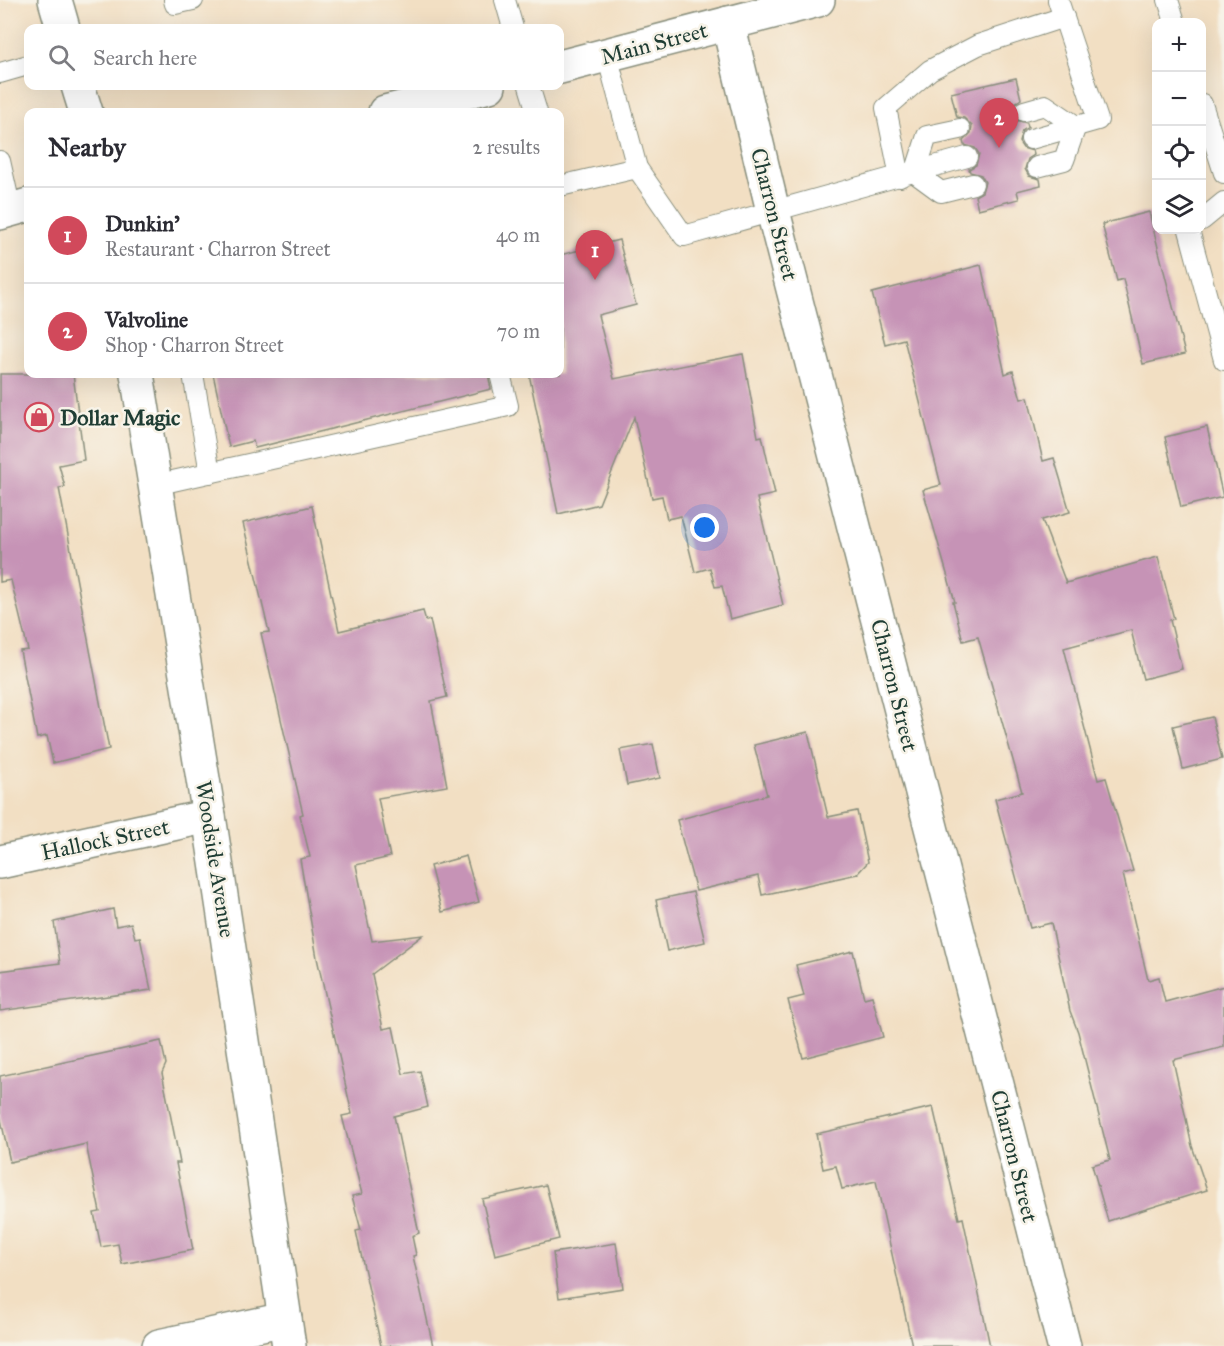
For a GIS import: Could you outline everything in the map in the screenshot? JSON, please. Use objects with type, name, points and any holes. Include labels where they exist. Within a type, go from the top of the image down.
[{"type":"street","points":[[56,0],[62,24]]},
{"type":"street","name":"Main Street","points":[[564,66],[818,0]]},
{"type":"street","name":"Charron Street","points":[[729,23],[773,211],[1064,1346]]},
{"type":"street","points":[[79,90],[85,108]]},
{"type":"street","points":[[417,108],[433,106],[478,90]]},
{"type":"street","name":"Woodside Avenue","points":[[138,378],[209,816],[287,1332]]},
{"type":"street","name":"Hallock Street","points":[[0,862],[209,816]]},
{"type":"street","points":[[159,1346],[287,1332]]},
{"type":"lane","points":[[174,0],[175,4],[193,0]]},
{"type":"lane","points":[[505,0],[512,24]]},
{"type":"lane","points":[[1168,0],[1174,18]]},
{"type":"lane","points":[[973,184],[941,192],[908,175],[886,108],[930,70],[978,45],[1061,9],[1098,120],[1031,139]]},
{"type":"lane","points":[[607,55],[637,168],[684,236],[967,157]]},
{"type":"lane","points":[[0,73],[24,66]]},
{"type":"lane","points":[[530,90],[536,108]]},
{"type":"lane","points":[[1024,111],[1045,105],[1076,126]]},
{"type":"lane","points":[[1206,117],[1224,173]]},
{"type":"lane","points":[[1037,167],[1064,160],[1076,126]]},
{"type":"lane","points":[[908,175],[927,136],[960,129]]},
{"type":"lane","points":[[0,161],[13,209]]},
{"type":"lane","points":[[564,185],[637,168]]},
{"type":"lane","points":[[1206,217],[1224,202]]},
{"type":"lane","points":[[1190,234],[1224,360]]},
{"type":"lane","points":[[194,378],[210,473]]},
{"type":"lane","points":[[155,485],[508,406],[501,378]]},
{"type":"building","points":[[1016,78],[1021,99],[1015,103],[1012,114],[1016,120],[1027,123],[1028,127],[1022,131],[1019,142],[1023,148],[1033,151],[1034,155],[1028,159],[1025,169],[1029,176],[1040,179],[1041,185],[1017,191],[1019,199],[978,209],[975,196],[982,192],[985,182],[981,175],[970,172],[969,169],[976,165],[979,154],[975,148],[964,145],[963,141],[971,133],[972,126],[964,118],[957,117],[951,93]]},
{"type":"building","points":[[1149,212],[1152,234],[1155,234],[1185,354],[1143,364],[1123,279],[1117,281],[1102,224]]},
{"type":"building","points":[[619,240],[636,305],[598,315],[614,379],[743,354],[758,437],[762,436],[775,494],[757,498],[783,605],[730,619],[722,586],[715,587],[710,568],[695,572],[681,516],[667,519],[662,496],[652,498],[634,417],[599,504],[558,514],[530,378],[564,378],[564,254]]},
{"type":"building","points":[[981,265],[1005,374],[1013,371],[1021,399],[1028,397],[1043,461],[1054,458],[1070,512],[1042,520],[1066,583],[1158,557],[1174,619],[1170,620],[1182,669],[1143,679],[1131,630],[1064,648],[1098,780],[1106,778],[1133,871],[1123,874],[1148,980],[1159,977],[1165,1002],[1224,986],[1224,1047],[1173,1060],[1192,1146],[1207,1190],[1108,1221],[1092,1165],[1110,1160],[1078,1032],[1070,1011],[1051,923],[1030,928],[995,799],[1022,792],[978,637],[963,641],[953,602],[955,602],[923,490],[941,485],[904,339],[885,344],[872,293]]},
{"type":"building","points":[[0,374],[24,374],[24,378],[74,378],[84,460],[59,465],[65,487],[59,488],[109,749],[53,763],[47,736],[37,738],[20,651],[28,650],[11,580],[0,582]]},
{"type":"building","points":[[214,378],[489,378],[491,389],[255,448],[253,441],[229,447]]},
{"type":"building","points":[[1207,427],[1223,497],[1181,507],[1165,437]]},
{"type":"building","points":[[312,506],[339,631],[423,611],[426,621],[430,620],[447,697],[431,701],[447,786],[378,798],[390,857],[356,865],[372,941],[423,935],[372,974],[383,1029],[393,1027],[403,1074],[420,1071],[428,1107],[394,1116],[419,1233],[412,1236],[416,1255],[413,1256],[433,1346],[381,1346],[356,1231],[361,1230],[352,1196],[362,1194],[342,1116],[352,1114],[317,958],[300,859],[310,857],[300,815],[303,814],[261,633],[269,632],[243,523]]},
{"type":"building","points":[[1212,717],[1222,759],[1183,769],[1173,726]]},
{"type":"building","points":[[808,732],[828,817],[857,811],[868,862],[857,874],[762,895],[758,876],[696,891],[677,820],[767,795],[754,745]]},
{"type":"building","points":[[653,744],[660,778],[627,785],[620,750]]},
{"type":"building","points":[[466,856],[479,902],[442,912],[430,866]]},
{"type":"building","points":[[693,892],[705,942],[667,951],[656,900]]},
{"type":"building","points":[[113,909],[116,926],[131,923],[135,938],[140,937],[151,990],[0,1011],[0,971],[60,963],[54,922]]},
{"type":"building","points":[[853,951],[864,998],[872,996],[883,1037],[803,1058],[788,1000],[804,996],[796,965]]},
{"type":"building","points":[[161,1041],[166,1064],[162,1073],[180,1163],[176,1163],[193,1250],[122,1264],[118,1244],[101,1247],[94,1213],[100,1212],[86,1144],[10,1162],[0,1115],[0,1076]]},
{"type":"building","points":[[933,1107],[959,1219],[963,1218],[990,1346],[912,1346],[876,1181],[842,1189],[836,1166],[823,1169],[816,1134]]},
{"type":"building","points":[[546,1185],[559,1239],[495,1255],[482,1199]]},
{"type":"building","points":[[616,1243],[623,1288],[559,1298],[553,1253]]},
{"type":"place","name":"Valvoline","points":[[999,148]]},
{"type":"place","name":"Dunkin'","points":[[595,280]]},
{"type":"place","name":"Dollar Magic","points":[[39,417]]}]
